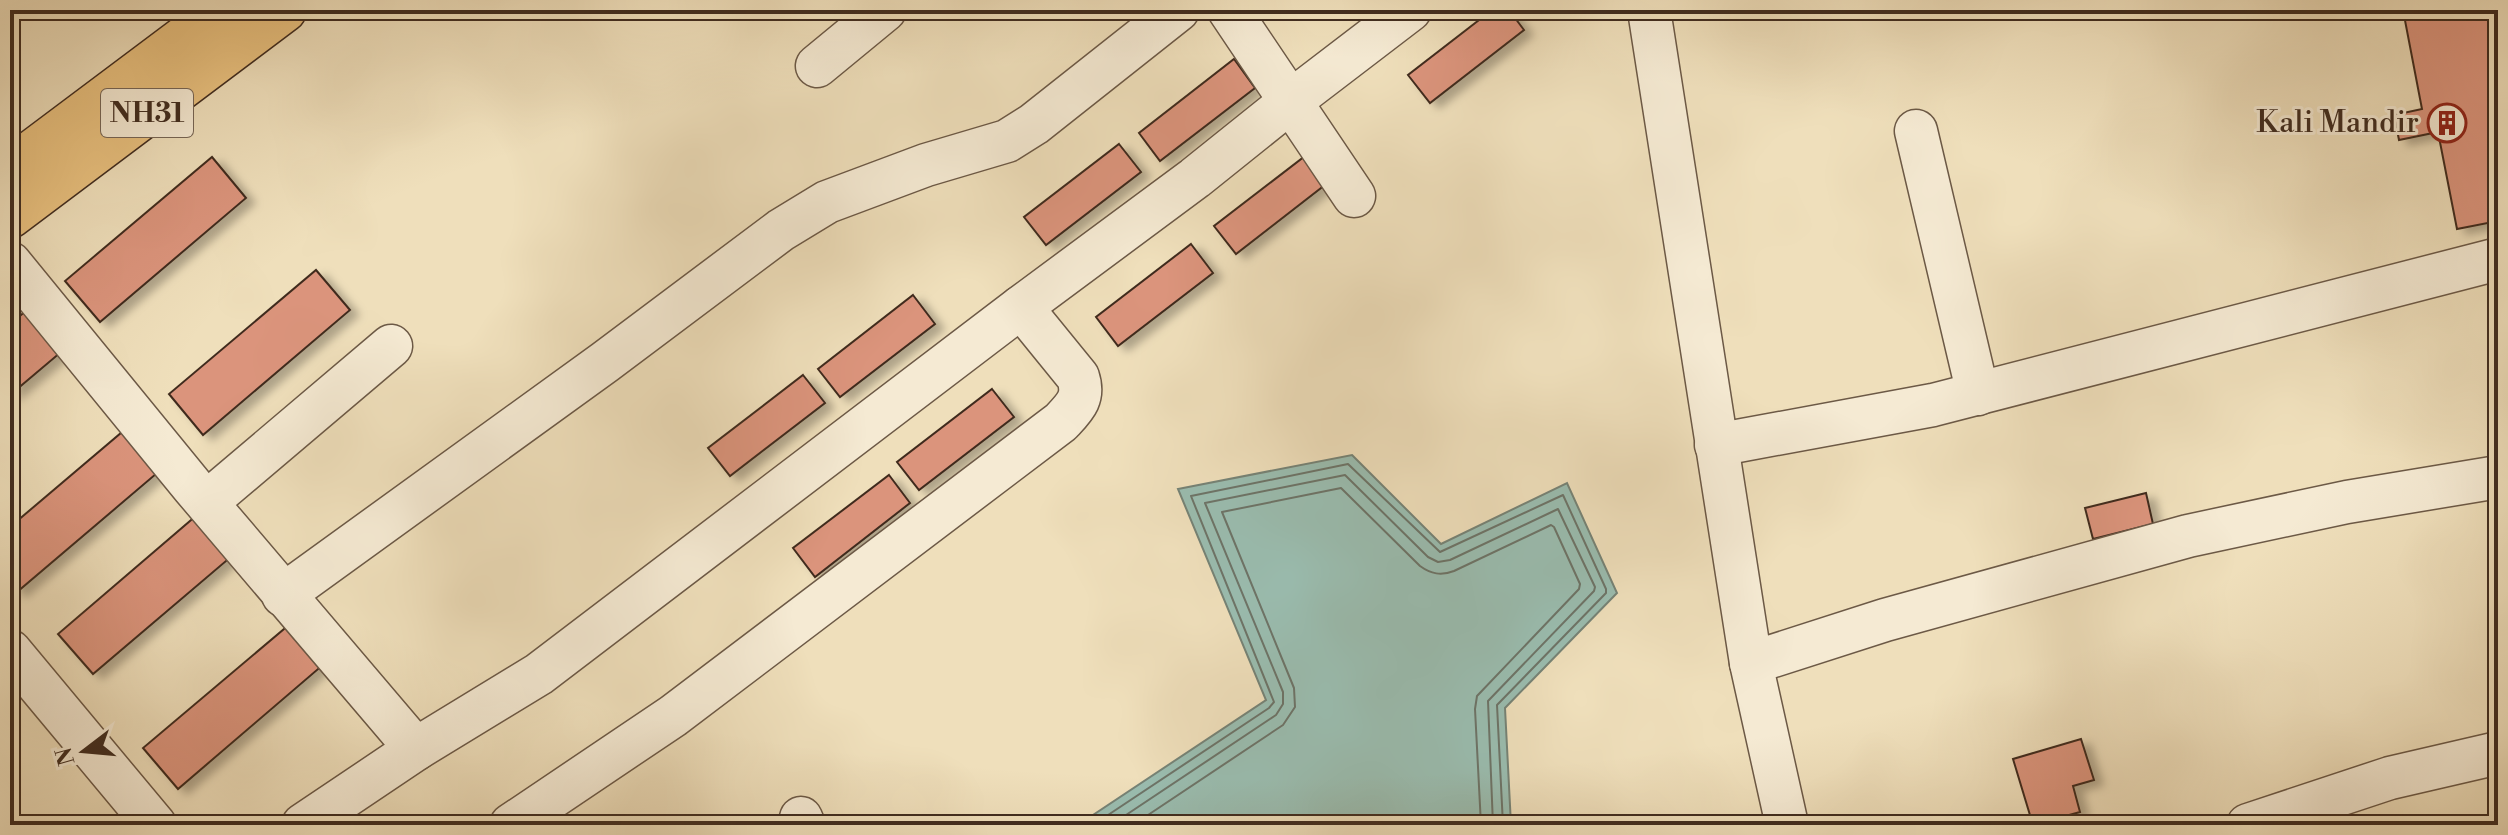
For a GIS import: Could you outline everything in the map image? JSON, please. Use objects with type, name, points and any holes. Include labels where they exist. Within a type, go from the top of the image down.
[{"type":"highway","name":"NH31","points":[[10,169],[222,10]]},
{"type":"highway","name":"NH31","points":[[10,216],[284,10]]},
{"type":"street","points":[[817,66],[885,10]]},
{"type":"street","points":[[283,595],[605,362],[781,230],[827,202],[926,165],[1007,141],[1034,124],[1178,10]]},
{"type":"street","points":[[1229,10],[1354,196]]},
{"type":"street","points":[[303,825],[416,749],[539,674],[1195,178],[1410,10]]},
{"type":"street","points":[[1649,10],[1751,663],[1787,825]]},
{"type":"street","points":[[1916,131],[1978,394]]},
{"type":"street","points":[[1716,445],[1933,405],[2498,259]]},
{"type":"street","points":[[10,263],[283,595],[416,749]]},
{"type":"street","points":[[511,825],[673,716],[1061,422],[1080,401],[1082,389],[1078,377],[1021,307]]},
{"type":"street","points":[[207,502],[391,346]]},
{"type":"street","points":[[1751,663],[1885,620],[2188,536],[2347,502],[2498,477]]},
{"type":"street","points":[[10,651],[155,825]]},
{"type":"street","points":[[2248,825],[2390,778],[2498,753]]},
{"type":"water","points":[[1352,455],[1441,544],[1567,483],[1617,593],[1505,708],[1511,825],[1078,825],[1266,700],[1178,489]]},
{"type":"building","points":[[1492,10],[1509,10],[1524,30],[1430,103],[1408,75]]},
{"type":"building","name":"Kali Mandir","points":[[2403,10],[2498,10],[2498,221],[2457,229],[2438,132],[2399,140],[2394,115],[2422,109]]},
{"type":"building","points":[[1234,59],[1255,88],[1160,161],[1139,133]]},
{"type":"building","points":[[1119,144],[1141,172],[1046,245],[1024,217]]},
{"type":"building","points":[[1309,153],[1330,181],[1236,254],[1214,226]]},
{"type":"building","points":[[212,157],[246,198],[100,322],[65,281]]},
{"type":"building","points":[[1191,244],[1213,273],[1118,346],[1096,317]]},
{"type":"building","points":[[316,270],[350,310],[203,435],[169,394]]},
{"type":"building","points":[[913,295],[935,324],[840,397],[818,369]]},
{"type":"building","points":[[32,306],[67,347],[10,395],[10,324]]},
{"type":"building","points":[[803,375],[825,403],[730,476],[708,448]]},
{"type":"building","points":[[992,389],[1014,417],[919,490],[897,462]]},
{"type":"building","points":[[128,427],[163,468],[17,592],[10,584],[10,527]]},
{"type":"building","points":[[889,475],[910,503],[815,577],[793,548]]},
{"type":"building","points":[[2146,493],[2153,524],[2093,539],[2085,508]]},
{"type":"building","points":[[204,509],[239,550],[93,674],[58,634]]},
{"type":"building","points":[[290,624],[324,664],[178,789],[143,748]]},
{"type":"building","points":[[2081,739],[2094,780],[2073,786],[2080,812],[2033,825],[2013,759]]},
{"type":"place","name":"Kali Mandir","points":[[2447,123]]}]
